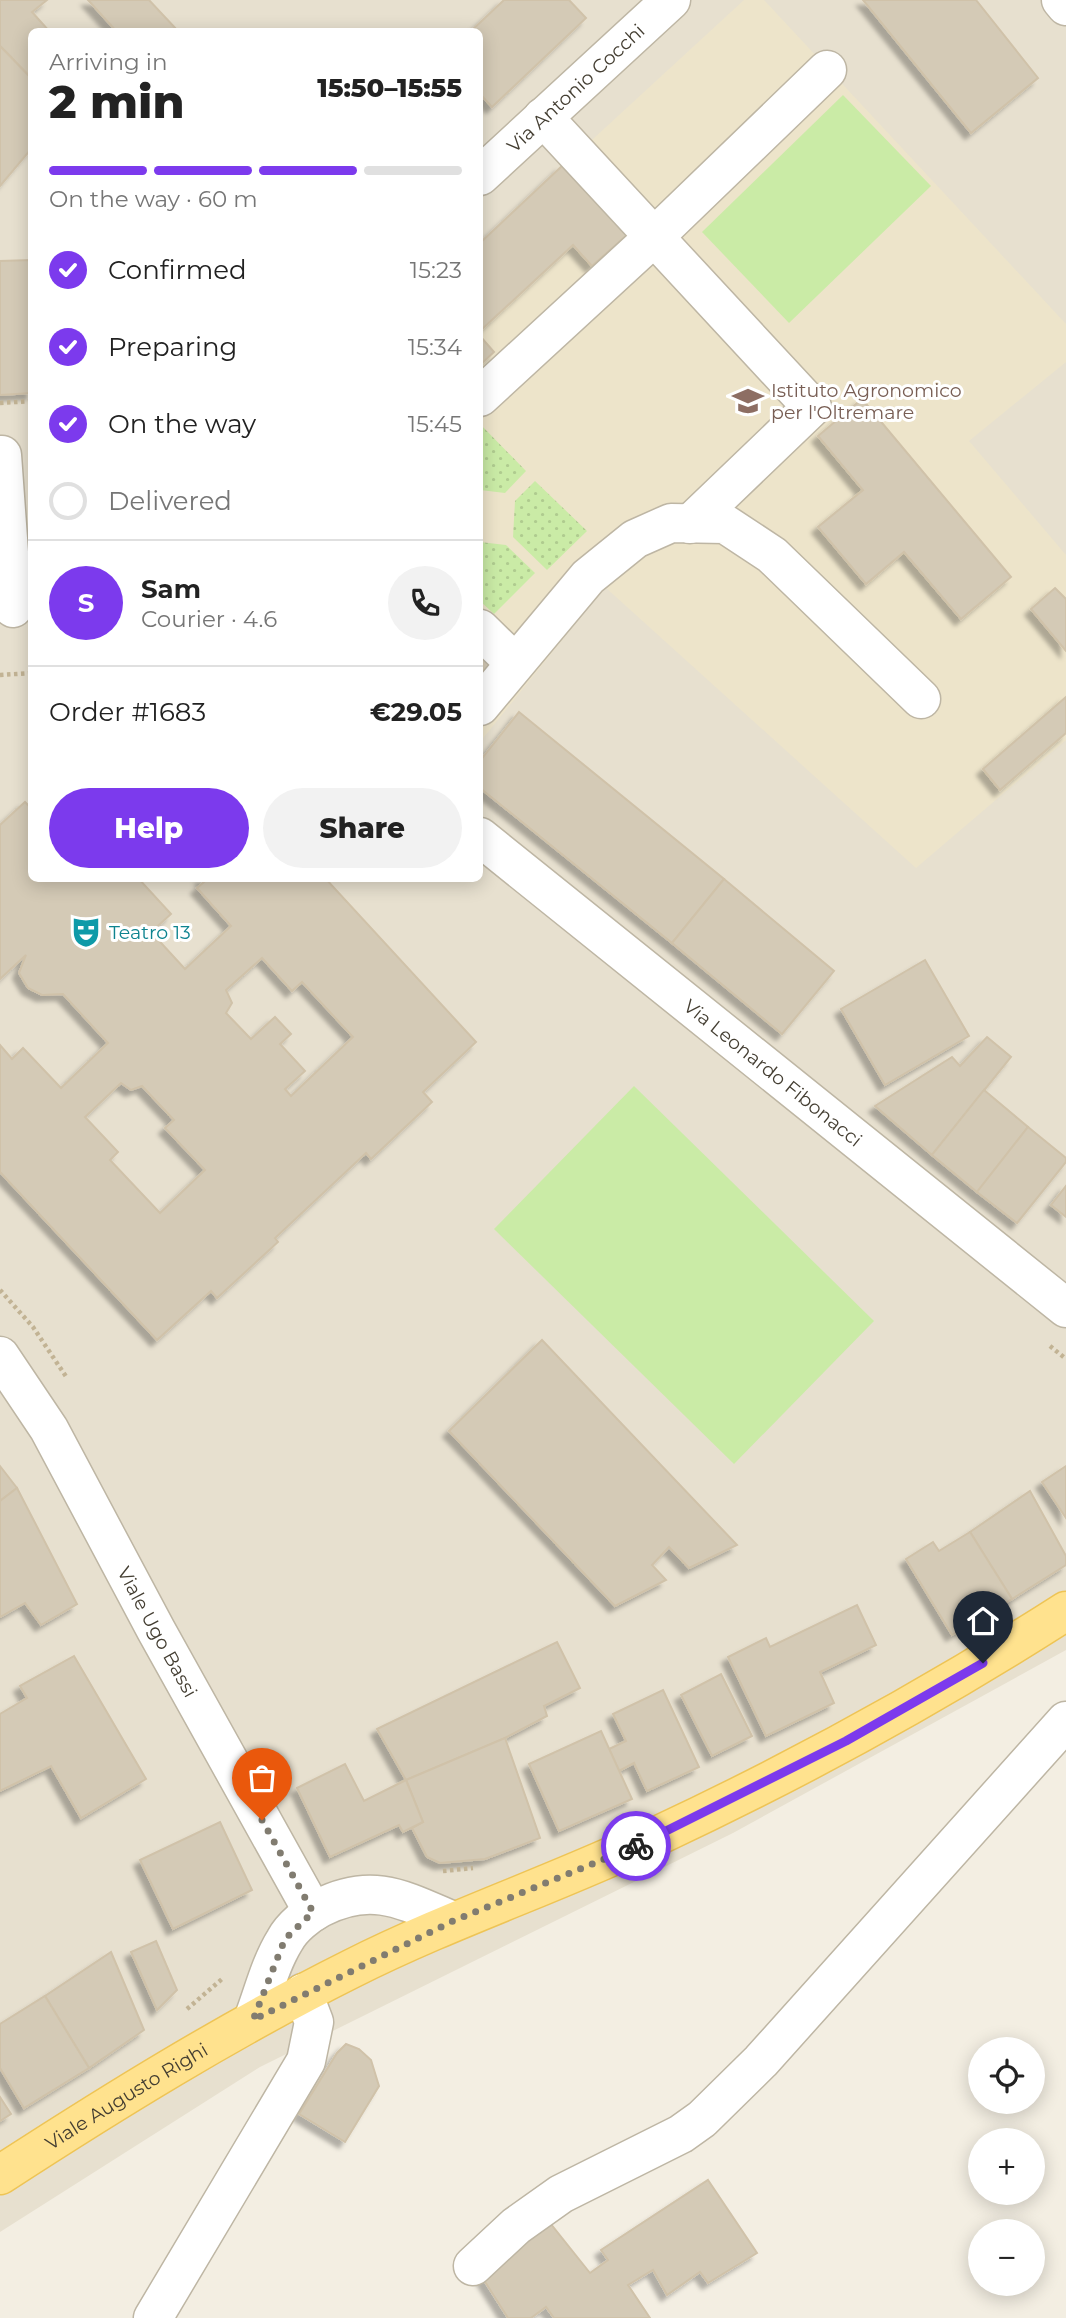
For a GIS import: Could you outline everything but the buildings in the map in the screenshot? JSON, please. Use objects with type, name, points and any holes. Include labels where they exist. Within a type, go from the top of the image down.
[{"type":"main road","name":"Viale Augusto Righi","points":[[0,2175],[111,2102],[303,1993],[453,1921],[625,1851],[766,1782],[938,1690],[1066,1611]]},
{"type":"street","name":"Via Antonio Cocchi","points":[[483,173],[671,0]]},
{"type":"street","points":[[1062,0],[1066,6]]},
{"type":"street","points":[[483,394],[655,236],[827,70]]},
{"type":"street","points":[[544,117],[812,407],[690,524]]},
{"type":"street","points":[[11,454],[15,611]]},
{"type":"street","points":[[483,702],[588,577],[625,547],[671,523],[725,524],[772,555],[921,699]]},
{"type":"street","points":[[483,632],[515,663]]},
{"type":"street","name":"Via Leonardo Fibonacci","points":[[483,839],[1066,1308]]},
{"type":"street","name":"Viale Ugo Bassi","points":[[0,1356],[49,1429],[156,1630],[313,1912]]},
{"type":"street","points":[[473,2266],[516,2226],[561,2194],[681,2134],[702,2119],[761,2061],[1066,1721]]},
{"type":"street","points":[[253,2020],[285,1939],[313,1912],[341,1899],[374,1893],[408,1902],[453,1921]]},
{"type":"street","points":[[153,2318],[306,2061],[314,2022],[303,1993]]},
{"type":"path","points":[[0,403],[28,401]]},
{"type":"path","points":[[0,674],[28,673]]},
{"type":"path","points":[[0,1290],[33,1327],[71,1385]]},
{"type":"path","points":[[438,1870],[451,1872],[482,1866]]},
{"type":"path","points":[[182,2013],[220,1983],[224,1973]]},
{"type":"shaded area","points":[[0,0],[1066,0],[1066,1650],[733,1833],[260,2067],[0,2232]]},
{"type":"shaded area","name":"Istituto Agronomico per l'Oltremare","points":[[744,0],[764,0],[1066,324],[1066,362],[969,441],[1066,555],[1066,740],[916,868],[605,587],[483,738],[483,240]]},
{"type":"green space","points":[[843,95],[931,186],[789,323],[702,232]]},
{"type":"green space","points":[[483,427],[526,471],[505,493],[483,490]]},
{"type":"green space","points":[[535,481],[587,531],[547,570],[513,537],[515,501]]},
{"type":"green space","points":[[483,542],[506,545],[535,573],[494,614],[483,604]]},
{"type":"green space","points":[[634,1086],[874,1321],[734,1464],[494,1229]]},
{"type":"way so far","points":[[262,1820],[313,1912],[285,1939],[253,2020],[352,1968],[453,1921],[636,1846]]},
{"type":"place","name":"Istituto Agronomico per l'Oltremare","points":[[748,401]]},
{"type":"place","name":"Teatro 13","points":[[86,932]]},
{"type":"route","points":[[636,1846],[846,1741],[983,1663]]}]
